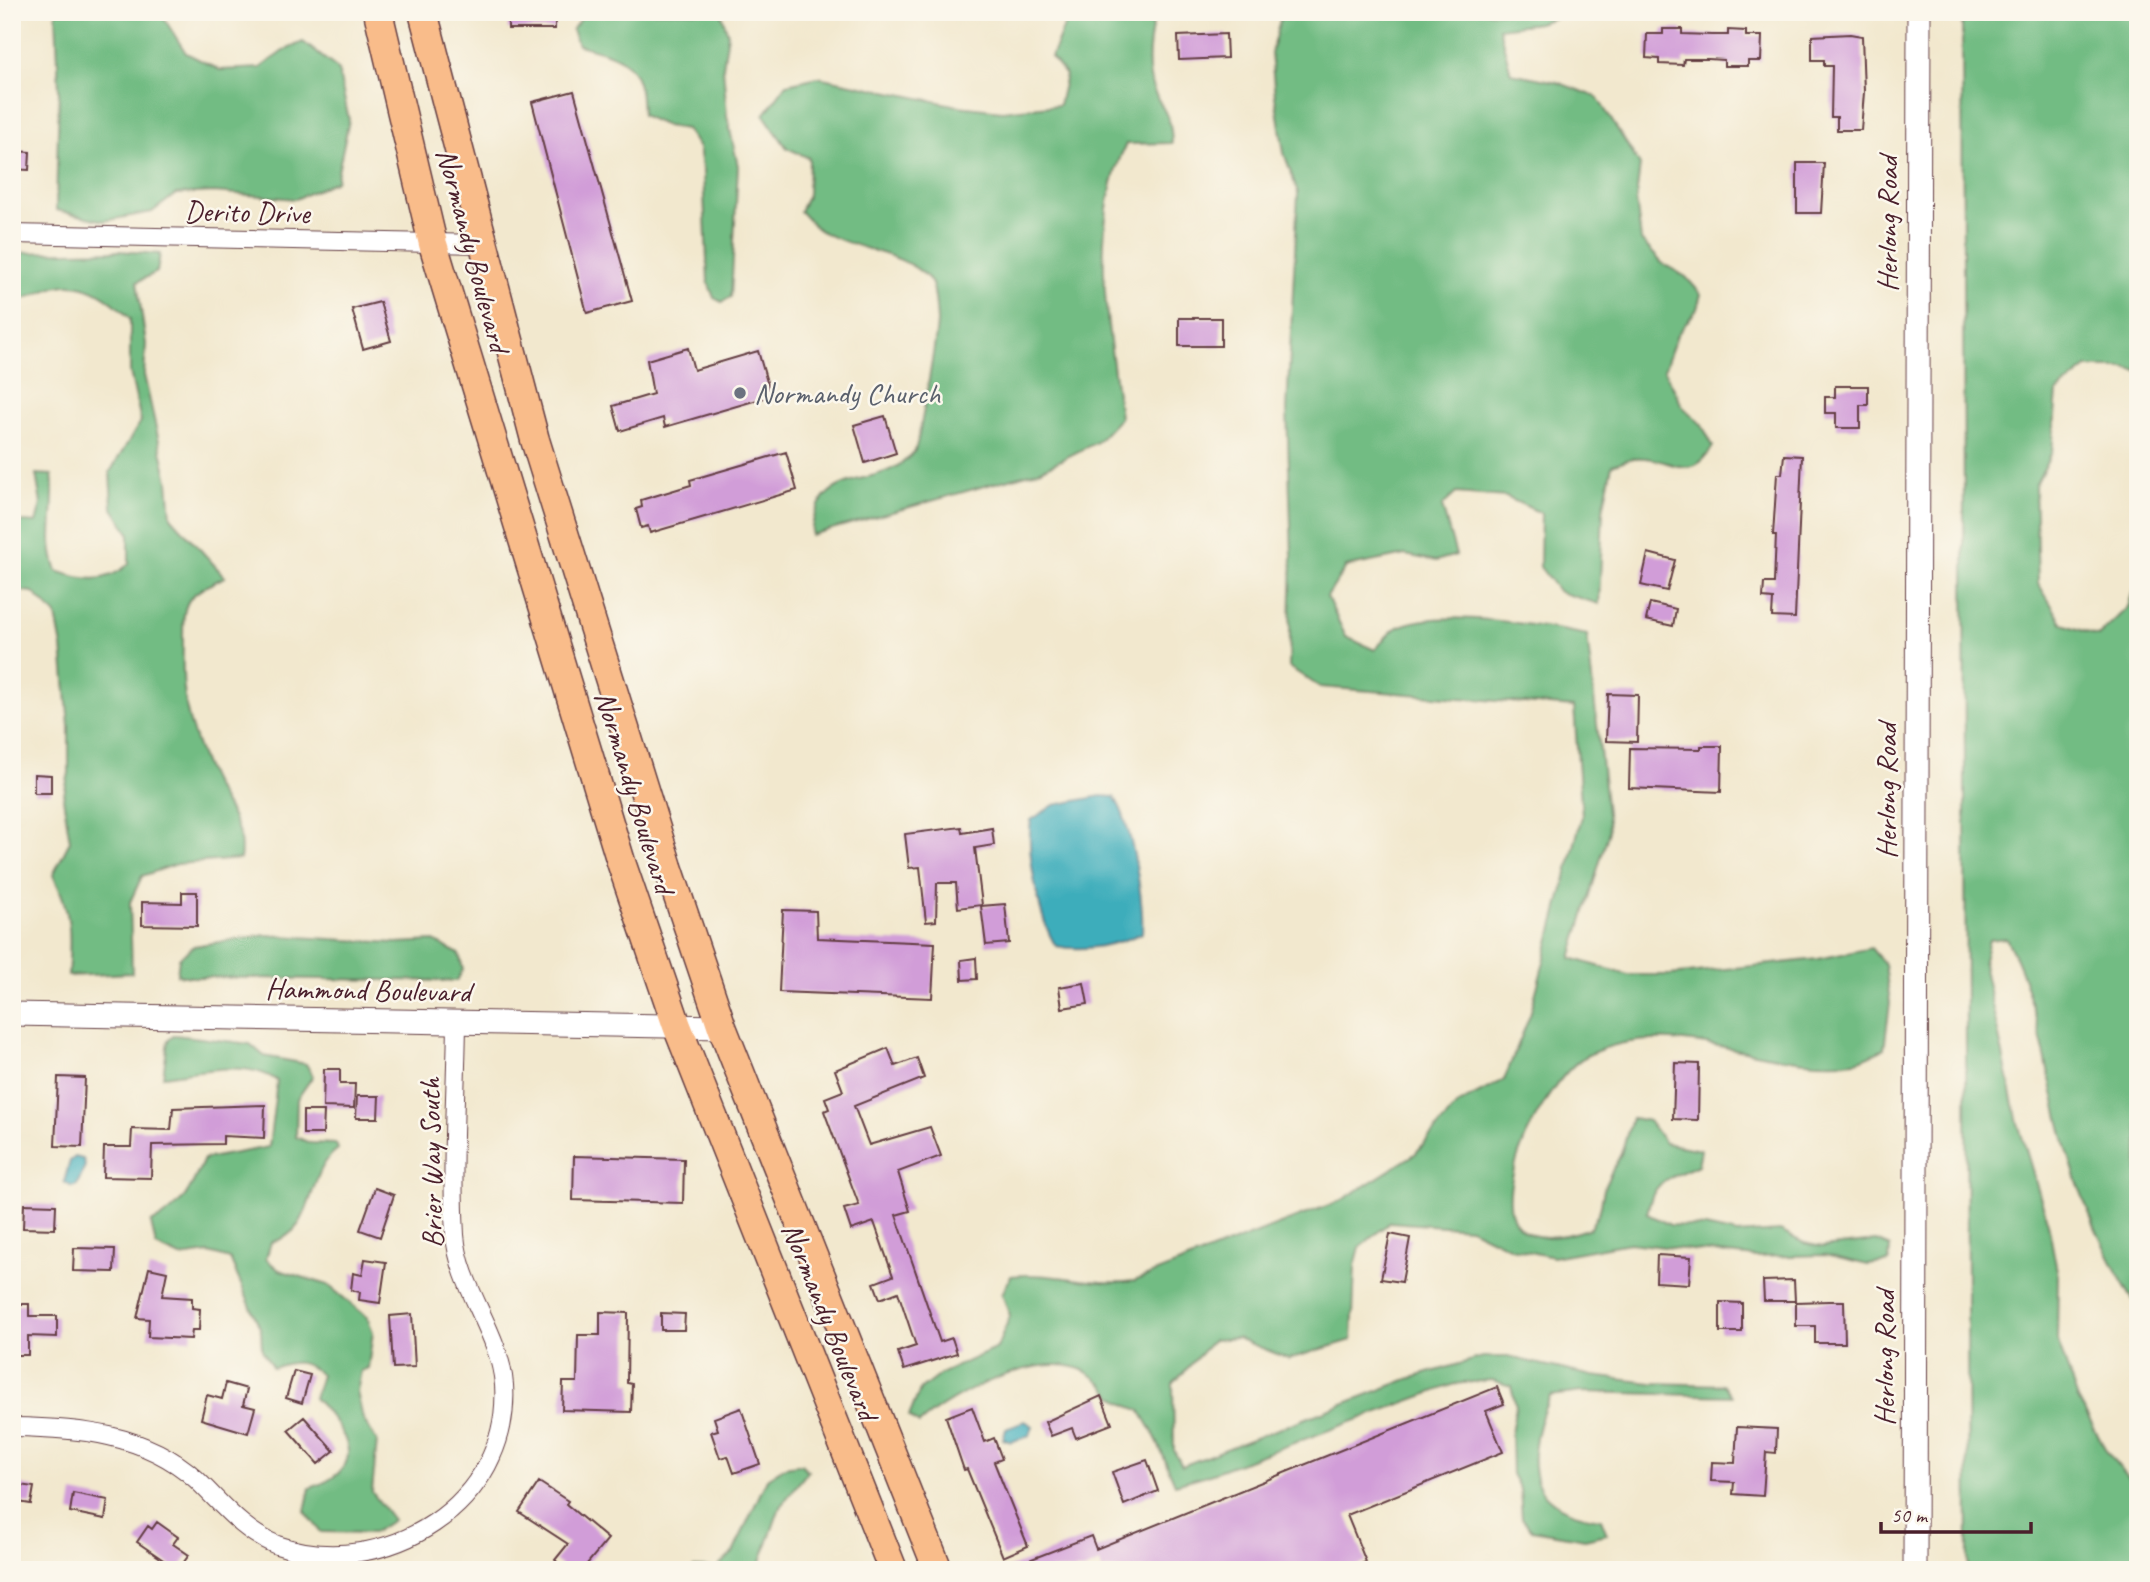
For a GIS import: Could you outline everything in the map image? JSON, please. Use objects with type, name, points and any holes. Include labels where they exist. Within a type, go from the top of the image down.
[{"type":"main road","name":"Normandy Boulevard","points":[[379,12],[433,244],[621,862],[677,1026],[893,1570]]},
{"type":"main road","name":"Normandy Boulevard","points":[[423,12],[481,244],[535,440],[722,1027],[938,1570]]},
{"type":"main road","points":[[556,647],[595,632]]},
{"type":"street","name":"Herlong Road","points":[[1915,1570],[1919,12]]},
{"type":"street","name":"Derito Drive","points":[[12,234],[481,244]]},
{"type":"street","name":"Hammond Boulevard","points":[[12,1014],[722,1027]]},
{"type":"street","name":"Brier Way South","points":[[12,1427],[94,1432],[153,1448],[195,1479],[230,1515],[261,1538],[303,1552],[347,1555],[377,1551],[413,1539],[437,1524],[470,1494],[495,1449],[503,1415],[504,1383],[497,1352],[465,1278],[455,1236],[457,1023]]},
{"type":"green space","points":[[56,12],[164,12],[165,20],[186,53],[220,70],[260,68],[283,51],[303,42],[338,69],[349,120],[336,181],[296,199],[214,192],[176,194],[152,212],[104,221],[56,210],[59,91]]},
{"type":"green space","points":[[586,12],[721,12],[728,34],[723,67],[727,116],[738,166],[731,297],[722,302],[714,298],[708,282],[703,172],[699,148],[686,129],[666,126],[642,115],[641,97],[634,73],[619,58],[578,45],[572,30]]},
{"type":"green space","points":[[1070,12],[1225,12],[1225,15],[1154,18],[1149,45],[1151,83],[1169,120],[1172,143],[1126,144],[1114,176],[1104,244],[1107,315],[1120,418],[1097,442],[1041,470],[811,535],[816,512],[825,496],[837,487],[900,465],[914,452],[934,346],[937,321],[935,299],[929,279],[918,270],[893,257],[836,238],[808,220],[800,211],[808,195],[809,158],[787,148],[764,115],[787,84],[818,77],[958,106],[1002,111],[1059,105],[1066,75],[1051,57]]},
{"type":"green space","points":[[1292,12],[1574,12],[1538,23],[1499,28],[1511,73],[1557,82],[1597,97],[1640,165],[1636,199],[1641,240],[1662,263],[1686,277],[1701,294],[1697,309],[1677,335],[1664,370],[1683,407],[1702,425],[1713,446],[1705,458],[1696,465],[1687,467],[1646,458],[1612,465],[1603,510],[1599,604],[1559,592],[1540,567],[1541,513],[1506,497],[1456,493],[1442,506],[1456,555],[1436,561],[1405,555],[1346,567],[1327,597],[1346,637],[1375,650],[1388,634],[1398,627],[1417,621],[1465,618],[1587,635],[1609,831],[1571,958],[1628,975],[1670,975],[1818,959],[1871,948],[1885,965],[1890,1003],[1884,1049],[1866,1058],[1822,1062],[1788,1059],[1687,1041],[1653,1040],[1621,1044],[1588,1055],[1567,1072],[1546,1100],[1527,1135],[1514,1171],[1510,1203],[1519,1227],[1545,1237],[1590,1228],[1600,1210],[1605,1184],[1621,1154],[1632,1118],[1649,1121],[1665,1143],[1701,1150],[1698,1165],[1670,1177],[1658,1187],[1647,1214],[1670,1225],[1705,1227],[1737,1234],[1780,1231],[1804,1243],[1822,1247],[1876,1241],[1890,1247],[1889,1262],[1868,1265],[1825,1255],[1755,1257],[1629,1243],[1553,1257],[1511,1248],[1470,1228],[1390,1222],[1360,1247],[1355,1266],[1352,1340],[1289,1359],[1237,1338],[1213,1340],[1173,1384],[1174,1451],[1182,1466],[1408,1379],[1483,1357],[1509,1357],[1592,1376],[1652,1383],[1724,1385],[1732,1396],[1582,1392],[1550,1396],[1540,1420],[1534,1450],[1536,1478],[1541,1490],[1561,1508],[1601,1519],[1607,1534],[1585,1539],[1532,1530],[1522,1518],[1520,1489],[1512,1474],[1511,1432],[1516,1406],[1511,1386],[1492,1380],[1455,1384],[1204,1476],[1175,1484],[1154,1434],[1140,1410],[1115,1398],[1096,1378],[1070,1366],[1048,1365],[1024,1369],[1000,1377],[953,1400],[919,1424],[909,1416],[920,1390],[942,1373],[997,1348],[1010,1316],[1002,1294],[1011,1276],[1103,1282],[1134,1281],[1342,1200],[1415,1154],[1458,1104],[1504,1080],[1530,1015],[1582,816],[1574,707],[1320,687],[1289,667],[1292,556],[1287,410],[1298,193],[1284,153],[1271,53],[1281,16]]},
{"type":"green space","points":[[1962,12],[2138,12],[2138,371],[2123,368],[2087,368],[2057,392],[2052,452],[2035,486],[2038,583],[2063,624],[2098,636],[2128,607],[2138,575],[2138,766],[2126,786],[2138,799],[2138,1308],[2107,1252],[2081,1193],[2068,1153],[2035,1017],[2018,964],[2006,938],[1989,940],[1983,964],[2018,1123],[2048,1223],[2058,1276],[2057,1339],[2078,1399],[2107,1452],[2138,1490],[2138,1570],[1968,1570]]},
{"type":"green space","points":[[119,251],[160,254],[157,272],[137,282],[146,344],[144,375],[168,481],[171,517],[225,577],[200,590],[188,602],[185,610],[185,696],[188,716],[207,771],[234,820],[241,848],[240,859],[177,864],[142,876],[130,902],[132,973],[68,976],[69,924],[64,901],[53,875],[70,841],[63,798],[69,773],[69,726],[62,647],[56,615],[33,592],[12,590],[12,521],[36,523],[41,504],[36,474],[52,475],[51,547],[57,571],[94,579],[112,575],[129,564],[129,533],[112,507],[110,472],[141,421],[130,372],[130,319],[99,293],[80,286],[59,286],[12,302],[12,253]]},
{"type":"green space","points":[[265,935],[396,943],[434,941],[459,954],[463,969],[457,981],[177,975],[179,958],[194,946]]},
{"type":"green space","points":[[175,1035],[250,1044],[264,1056],[306,1064],[313,1076],[297,1099],[296,1137],[310,1143],[336,1144],[338,1149],[320,1172],[297,1227],[286,1236],[271,1242],[266,1259],[279,1270],[328,1285],[367,1317],[373,1332],[368,1368],[361,1371],[357,1392],[363,1419],[377,1441],[372,1492],[393,1520],[373,1533],[321,1532],[305,1511],[310,1488],[329,1480],[341,1470],[347,1460],[348,1448],[344,1436],[314,1398],[321,1375],[309,1366],[298,1363],[273,1368],[262,1350],[261,1330],[230,1259],[209,1253],[180,1257],[156,1246],[151,1223],[178,1205],[195,1180],[204,1159],[269,1147],[277,1081],[252,1070],[238,1069],[163,1076],[168,1040]]},
{"type":"green space","points":[[802,1464],[808,1471],[780,1507],[758,1570],[691,1570],[694,1567],[716,1568],[733,1553],[767,1479],[785,1467]]},
{"type":"water","points":[[1101,796],[1114,797],[1126,824],[1139,883],[1142,933],[1100,946],[1056,946],[1044,920],[1035,885],[1030,849],[1031,820],[1054,805]]},
{"type":"water","points":[[75,1157],[83,1159],[85,1166],[77,1185],[72,1187],[64,1182],[70,1161]]},
{"type":"water","points":[[1025,1421],[1033,1426],[1030,1435],[1011,1442],[1003,1439],[1006,1429]]},
{"type":"building","points":[[508,12],[555,12],[555,29],[508,29]]},
{"type":"building","points":[[1663,29],[1682,29],[1682,34],[1712,35],[1728,35],[1728,30],[1746,31],[1746,36],[1762,36],[1761,61],[1748,61],[1748,66],[1724,66],[1724,60],[1708,59],[1684,59],[1683,65],[1659,64],[1659,59],[1646,58],[1647,34],[1663,34]]},
{"type":"building","points":[[1226,34],[1227,58],[1179,60],[1178,36]]},
{"type":"building","points":[[1812,36],[1862,36],[1864,92],[1861,130],[1837,130],[1837,117],[1831,117],[1832,66],[1824,66],[1824,60],[1812,60]]},
{"type":"building","points":[[574,91],[632,301],[587,313],[532,102]]},
{"type":"building","points":[[12,151],[30,152],[29,170],[12,169]]},
{"type":"building","points":[[1797,163],[1824,163],[1821,213],[1797,213]]},
{"type":"building","points":[[380,302],[391,341],[363,349],[352,309]]},
{"type":"building","points":[[1179,318],[1221,318],[1221,346],[1179,346]]},
{"type":"building","points":[[688,348],[694,370],[758,351],[771,396],[665,427],[663,418],[620,431],[613,406],[653,394],[647,360]]},
{"type":"building","points":[[1835,386],[1868,386],[1868,405],[1860,405],[1860,428],[1836,428],[1836,413],[1825,413],[1825,397],[1835,397]]},
{"type":"building","points":[[885,416],[896,453],[865,463],[854,425]]},
{"type":"building","points":[[786,452],[797,490],[650,533],[648,526],[641,528],[636,509],[642,507],[641,500],[691,485],[690,480]]},
{"type":"building","points":[[1784,455],[1802,456],[1795,618],[1772,617],[1773,599],[1763,598],[1764,583],[1774,583],[1776,535],[1773,535],[1777,474],[1782,474]]},
{"type":"building","points":[[1648,553],[1675,560],[1667,591],[1641,585]]},
{"type":"building","points":[[1650,603],[1676,609],[1673,626],[1646,620]]},
{"type":"building","points":[[1608,694],[1638,695],[1637,742],[1606,741]]},
{"type":"building","points":[[1701,746],[1722,746],[1721,792],[1629,788],[1630,748],[1701,749]]},
{"type":"building","points":[[34,774],[51,775],[51,793],[34,793]]},
{"type":"building","points":[[961,827],[962,833],[992,828],[994,845],[975,848],[982,905],[958,908],[956,883],[937,883],[936,921],[926,922],[920,867],[909,868],[905,834]]},
{"type":"building","points":[[182,892],[197,892],[197,926],[142,925],[142,902],[182,903]]},
{"type":"building","points":[[1005,904],[1009,943],[986,945],[981,906]]},
{"type":"building","points":[[783,910],[816,911],[817,938],[935,943],[932,998],[779,992]]},
{"type":"building","points":[[976,958],[977,979],[962,980],[961,960]]},
{"type":"building","points":[[1084,983],[1088,1004],[1062,1008],[1059,987]]},
{"type":"building","points":[[888,1048],[895,1066],[917,1058],[924,1078],[854,1106],[869,1145],[930,1127],[941,1156],[898,1172],[910,1211],[896,1215],[940,1342],[952,1338],[957,1353],[904,1370],[898,1352],[916,1346],[898,1292],[880,1299],[874,1283],[893,1276],[874,1222],[851,1230],[844,1209],[859,1205],[824,1111],[829,1109],[825,1098],[843,1091],[835,1070]]},
{"type":"building","points":[[1675,1063],[1699,1064],[1698,1120],[1673,1119]]},
{"type":"building","points":[[324,1069],[340,1069],[340,1084],[355,1084],[354,1108],[323,1107]]},
{"type":"building","points":[[58,1077],[85,1078],[82,1147],[55,1146]]},
{"type":"building","points":[[357,1096],[379,1096],[378,1118],[356,1118]]},
{"type":"building","points":[[265,1105],[264,1138],[223,1136],[223,1144],[152,1145],[151,1178],[103,1177],[104,1147],[131,1147],[132,1129],[171,1130],[173,1108]]},
{"type":"building","points":[[303,1111],[324,1111],[323,1134],[303,1134]]},
{"type":"building","points":[[574,1156],[684,1159],[683,1203],[573,1200]]},
{"type":"building","points":[[375,1188],[394,1195],[380,1237],[360,1230]]},
{"type":"building","points":[[24,1204],[56,1205],[55,1229],[23,1228]]},
{"type":"building","points":[[1390,1234],[1410,1238],[1402,1282],[1381,1279]]},
{"type":"building","points":[[74,1248],[115,1249],[114,1272],[73,1271]]},
{"type":"building","points":[[1657,1255],[1691,1257],[1689,1284],[1656,1282]]},
{"type":"building","points":[[365,1259],[386,1262],[380,1303],[359,1300],[360,1292],[351,1290],[353,1273],[362,1275]]},
{"type":"building","points":[[149,1268],[167,1272],[162,1296],[192,1298],[192,1308],[200,1309],[199,1330],[192,1330],[191,1339],[148,1337],[149,1319],[137,1318]]},
{"type":"building","points":[[1794,1280],[1795,1301],[1764,1301],[1763,1281]]},
{"type":"building","points":[[1844,1301],[1845,1343],[1815,1343],[1815,1326],[1796,1326],[1796,1302]]},
{"type":"building","points":[[1720,1302],[1742,1303],[1742,1332],[1720,1332]]},
{"type":"building","points":[[12,1304],[29,1304],[29,1316],[57,1316],[57,1337],[28,1336],[28,1355],[12,1355]]},
{"type":"building","points":[[600,1312],[628,1313],[627,1383],[632,1384],[631,1412],[562,1410],[563,1382],[577,1382],[578,1335],[600,1335]]},
{"type":"building","points":[[661,1313],[685,1314],[684,1330],[661,1330]]},
{"type":"building","points":[[412,1314],[415,1367],[393,1368],[390,1316]]},
{"type":"building","points":[[294,1371],[310,1375],[302,1403],[286,1398]]},
{"type":"building","points":[[226,1383],[247,1389],[243,1405],[255,1408],[248,1433],[201,1419],[207,1395],[222,1399]]},
{"type":"building","points":[[1497,1387],[1504,1404],[1486,1411],[1503,1452],[1347,1515],[1366,1562],[1347,1570],[1102,1570],[1100,1563],[1084,1570],[1003,1570],[1091,1536],[1096,1549]]},
{"type":"building","points":[[1101,1396],[1112,1424],[1076,1438],[1072,1428],[1051,1436],[1045,1422]]},
{"type":"building","points":[[972,1407],[985,1442],[994,1438],[1002,1459],[994,1462],[1028,1546],[1003,1557],[967,1469],[964,1470],[946,1417]]},
{"type":"building","points":[[741,1408],[760,1464],[734,1473],[728,1456],[720,1458],[711,1432],[718,1430],[714,1418]]},
{"type":"building","points":[[304,1417],[334,1451],[318,1464],[288,1430]]},
{"type":"building","points":[[1737,1427],[1777,1429],[1776,1453],[1766,1452],[1763,1496],[1733,1494],[1734,1482],[1711,1481],[1712,1462],[1735,1463]]},
{"type":"building","points":[[1147,1460],[1158,1491],[1124,1505],[1112,1472]]},
{"type":"building","points":[[539,1482],[568,1501],[566,1504],[608,1539],[582,1570],[566,1570],[555,1560],[568,1544],[519,1512]]},
{"type":"building","points":[[12,1484],[34,1487],[31,1504],[12,1501]]},
{"type":"building","points":[[73,1493],[108,1500],[105,1519],[70,1512]]},
{"type":"building","points":[[157,1522],[178,1537],[173,1544],[189,1555],[178,1570],[137,1542],[148,1526],[152,1529]]},
{"type":"place","name":"Normandy Church","points":[[740,393]]}]
